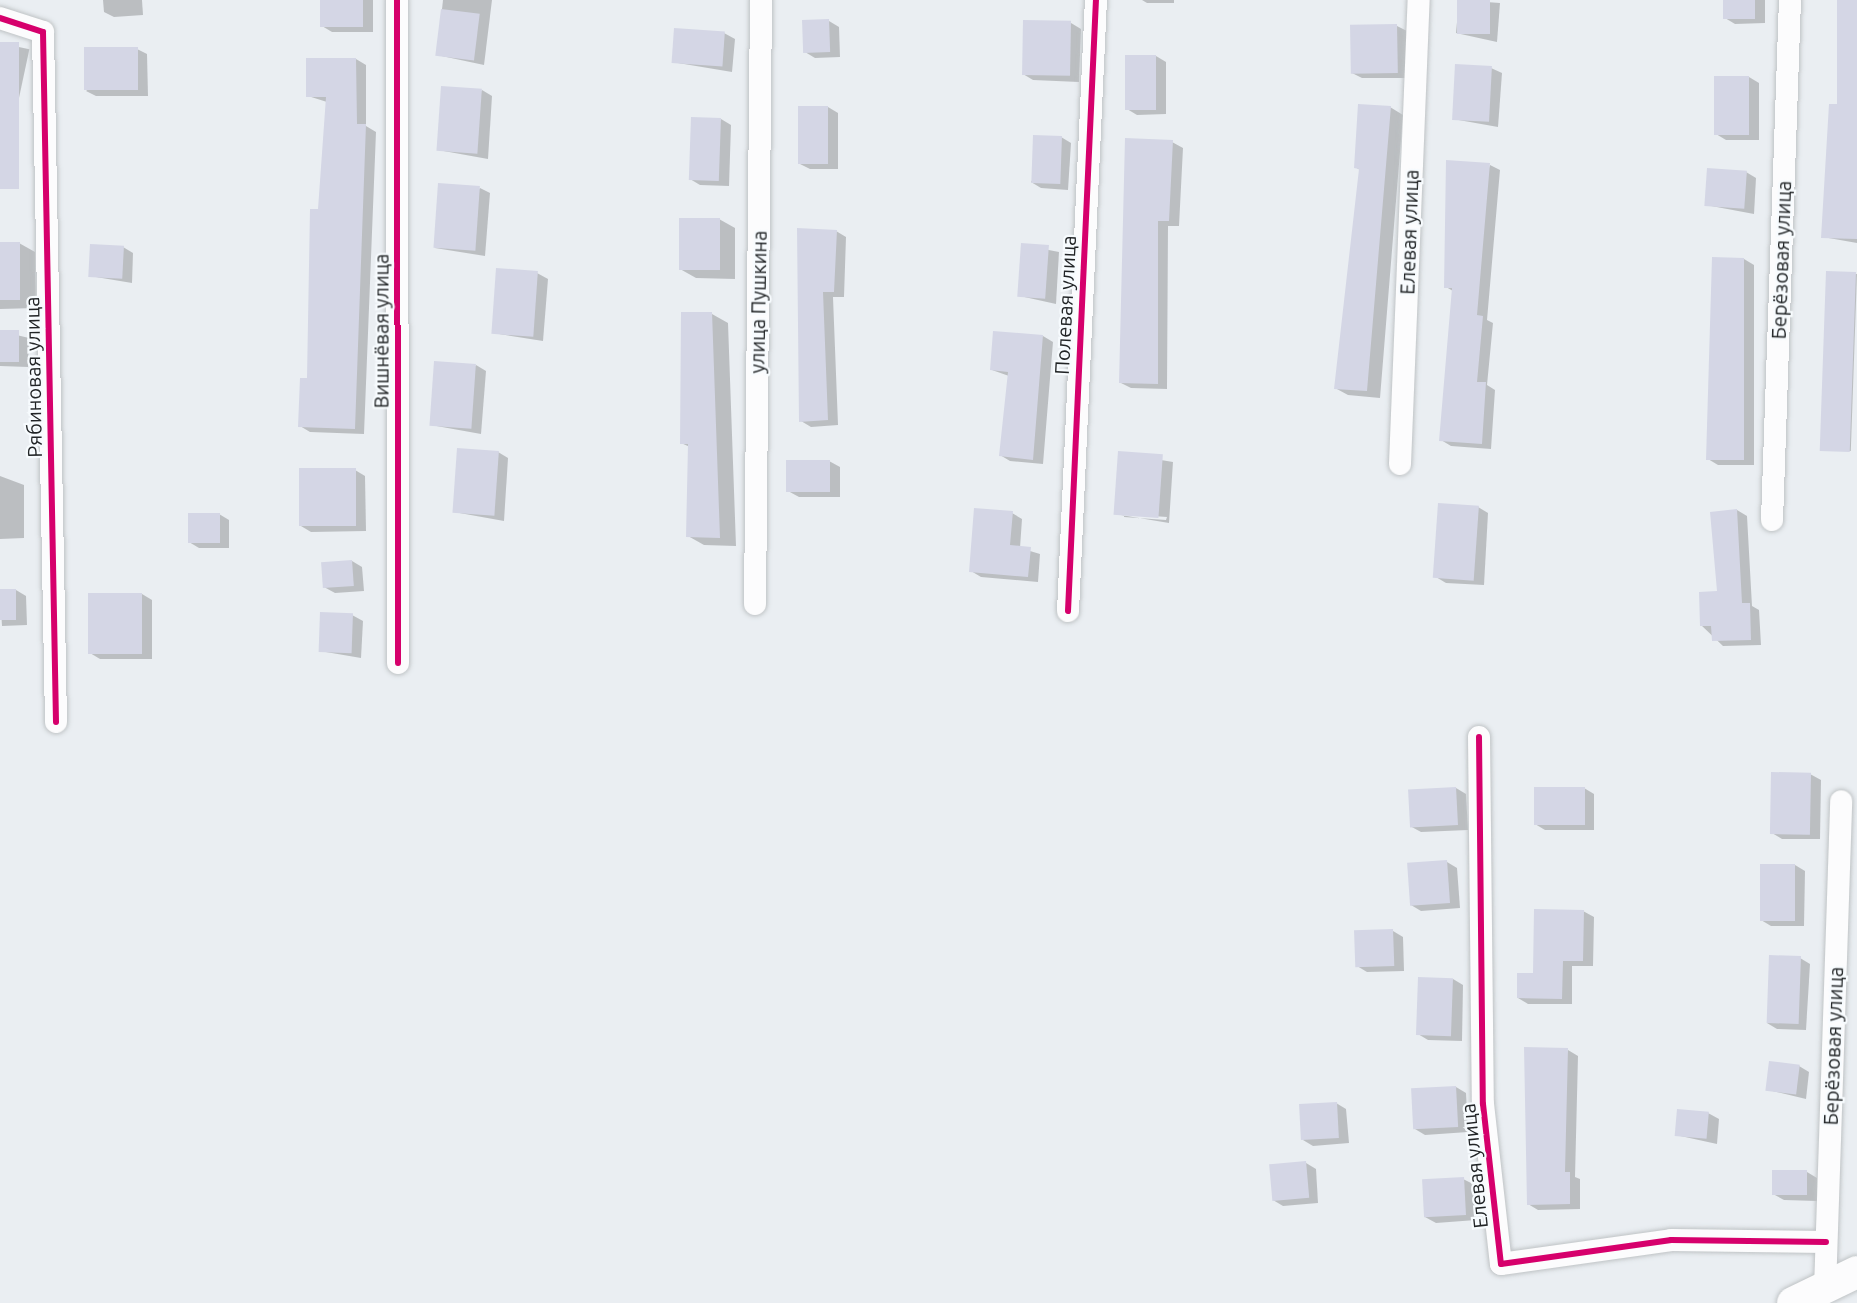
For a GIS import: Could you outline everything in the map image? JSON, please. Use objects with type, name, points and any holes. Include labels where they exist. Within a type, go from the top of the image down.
[{"type":"street","name":"Вишнёвая улица","points":[[397,0],[398,663]]},
{"type":"street","name":"улица Пушкина","points":[[755,604],[762,0]]},
{"type":"street","name":"Полевая улица","points":[[1068,610],[1096,0]]},
{"type":"street","name":"Елевая улица","points":[[1400,464],[1419,0]]},
{"type":"street","name":"Берёзовая улица","points":[[1772,520],[1790,0]]},
{"type":"street","name":"Рябиновая улица","points":[[0,18],[44,32],[56,722]]},
{"type":"street","name":"Елевая улица","points":[[1479,737],[1483,1104],[1500,1264],[1671,1240],[1826,1242]]},
{"type":"street","name":"Берёзовая улица","points":[[1825,1290],[1842,801]]},
{"type":"street","points":[[1793,1303],[1825,1290],[1857,1272]]},
{"type":"building","points":[[320,0],[363,0],[363,27],[320,27]]},
{"type":"building","points":[[1457,0],[1490,0],[1490,34],[1457,34]]},
{"type":"building","points":[[1723,0],[1755,0],[1755,19],[1723,19]]},
{"type":"building","points":[[1837,0],[1857,0],[1857,239],[1821,238],[1829,104],[1837,104]]},
{"type":"building","points":[[441,9],[480,14],[474,60],[435,56]]},
{"type":"building","points":[[829,19],[830,52],[803,53],[802,20]]},
{"type":"building","points":[[1023,20],[1071,21],[1070,76],[1022,75]]},
{"type":"building","points":[[1397,24],[1398,73],[1351,74],[1350,25]]},
{"type":"building","points":[[674,28],[725,32],[722,66],[672,63]]},
{"type":"building","points":[[0,42],[19,42],[19,189],[0,189]]},
{"type":"building","points":[[84,47],[138,47],[138,90],[84,90]]},
{"type":"building","points":[[1125,55],[1156,55],[1156,110],[1125,110]]},
{"type":"building","points":[[306,58],[356,58],[357,124],[366,124],[355,429],[298,427],[300,378],[307,378],[310,209],[318,209],[326,97],[306,97]]},
{"type":"building","points":[[1455,64],[1492,66],[1489,122],[1452,120]]},
{"type":"building","points":[[1714,76],[1749,76],[1749,135],[1714,135]]},
{"type":"building","points":[[441,86],[482,89],[477,154],[436,151]]},
{"type":"building","points":[[1358,104],[1391,106],[1367,391],[1334,389],[1359,169],[1354,168]]},
{"type":"building","points":[[798,106],[828,106],[828,164],[798,164]]},
{"type":"building","points":[[691,117],[721,118],[719,181],[689,180]]},
{"type":"building","points":[[1033,135],[1062,136],[1060,184],[1031,183]]},
{"type":"building","points":[[1125,138],[1173,140],[1169,221],[1158,221],[1158,384],[1119,383]]},
{"type":"building","points":[[1446,160],[1490,163],[1477,315],[1483,316],[1477,382],[1486,382],[1482,444],[1439,441],[1452,288],[1444,288]]},
{"type":"building","points":[[1707,168],[1747,171],[1744,209],[1704,206]]},
{"type":"building","points":[[438,183],[480,186],[475,251],[433,248]]},
{"type":"building","points":[[679,218],[720,218],[720,270],[679,270]]},
{"type":"building","points":[[797,228],[837,230],[834,292],[823,292],[828,420],[799,422]]},
{"type":"building","points":[[0,242],[20,242],[20,300],[0,300]]},
{"type":"building","points":[[1021,243],[1049,245],[1045,299],[1017,297]]},
{"type":"building","points":[[90,244],[124,246],[122,279],[88,277]]},
{"type":"building","points":[[1712,257],[1744,258],[1744,460],[1706,460]]},
{"type":"building","points":[[496,268],[538,271],[533,337],[491,334]]},
{"type":"building","points":[[1826,271],[1856,272],[1850,452],[1820,451]]},
{"type":"building","points":[[681,312],[712,312],[720,538],[686,537],[688,444],[680,444]]},
{"type":"building","points":[[0,330],[19,330],[19,362],[0,362]]},
{"type":"building","points":[[993,331],[1043,335],[1033,460],[999,456],[1008,372],[990,370]]},
{"type":"building","points":[[434,361],[476,364],[471,429],[429,426]]},
{"type":"building","points":[[457,448],[499,451],[494,516],[452,513]]},
{"type":"building","points":[[1118,451],[1163,454],[1158,518],[1114,515]]},
{"type":"building","points":[[786,460],[830,460],[830,492],[786,492]]},
{"type":"building","points":[[299,468],[356,468],[356,526],[299,526]]},
{"type":"building","points":[[1438,503],[1479,506],[1474,581],[1433,578]]},
{"type":"building","points":[[974,508],[1013,511],[1010,545],[1031,547],[1028,577],[969,572]]},
{"type":"building","points":[[1737,509],[1742,603],[1750,603],[1751,640],[1712,641],[1711,626],[1700,626],[1699,592],[1717,591],[1710,512]]},
{"type":"building","points":[[188,513],[220,513],[220,543],[188,543]]},
{"type":"building","points":[[352,560],[354,586],[323,588],[321,562]]},
{"type":"building","points":[[0,589],[16,589],[16,620],[0,620]]},
{"type":"building","points":[[88,593],[142,593],[142,654],[88,654]]},
{"type":"building","points":[[320,612],[353,613],[352,653],[319,652]]},
{"type":"building","points":[[1771,772],[1811,773],[1810,835],[1770,834]]},
{"type":"building","points":[[1456,787],[1458,825],[1410,827],[1408,790]]},
{"type":"building","points":[[1534,787],[1585,787],[1585,825],[1534,825]]},
{"type":"building","points":[[1447,860],[1450,903],[1410,906],[1407,863]]},
{"type":"building","points":[[1760,864],[1795,864],[1795,921],[1760,921]]},
{"type":"building","points":[[1534,909],[1584,910],[1583,961],[1563,961],[1562,999],[1517,998],[1517,973],[1533,973]]},
{"type":"building","points":[[1393,929],[1394,966],[1355,967],[1354,930]]},
{"type":"building","points":[[1769,955],[1801,956],[1799,1024],[1767,1023]]},
{"type":"building","points":[[1418,977],[1453,978],[1451,1036],[1416,1035]]},
{"type":"building","points":[[1524,1047],[1568,1048],[1565,1172],[1570,1172],[1570,1204],[1527,1205]]},
{"type":"building","points":[[1769,1061],[1800,1065],[1796,1095],[1765,1091]]},
{"type":"building","points":[[1456,1086],[1458,1127],[1413,1129],[1411,1088]]},
{"type":"building","points":[[1337,1102],[1339,1138],[1301,1140],[1299,1104]]},
{"type":"building","points":[[1677,1109],[1709,1112],[1707,1139],[1675,1136]]},
{"type":"building","points":[[1306,1161],[1309,1198],[1272,1201],[1269,1164]]},
{"type":"building","points":[[1772,1170],[1807,1170],[1807,1195],[1772,1195]]},
{"type":"building","points":[[1464,1177],[1466,1215],[1424,1217],[1422,1179]]},
{"type":"cycle path","points":[[397,0],[398,663]]},
{"type":"cycle path","points":[[1068,611],[1096,0]]},
{"type":"cycle path","points":[[0,18],[43,32],[56,722]]},
{"type":"cycle path","points":[[1479,737],[1483,1104],[1501,1264],[1671,1240],[1826,1242]]}]
